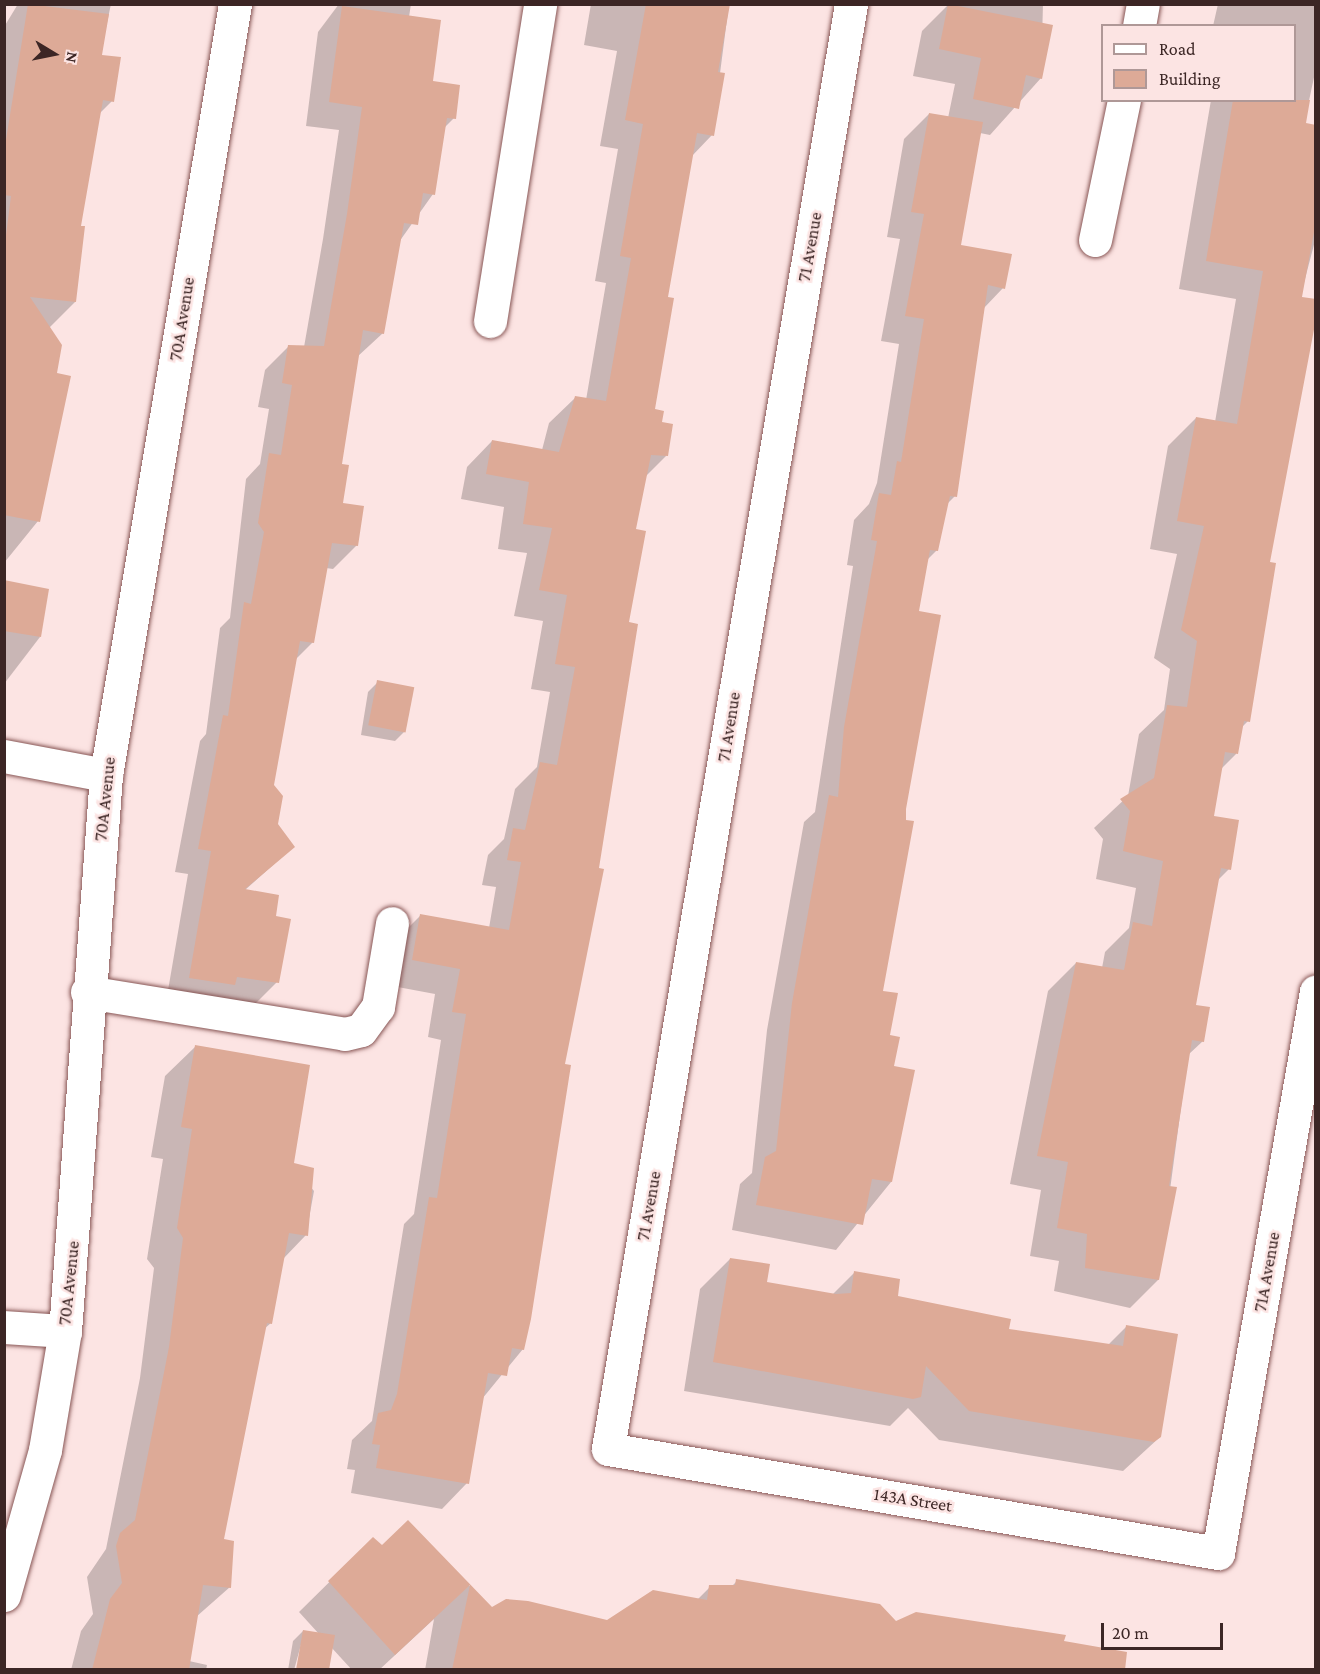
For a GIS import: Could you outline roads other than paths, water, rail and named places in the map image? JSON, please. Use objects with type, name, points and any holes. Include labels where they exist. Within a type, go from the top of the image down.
[{"type":"street","name":"70A Avenue","points":[[4,1595],[45,1450],[64,1331],[87,992],[106,775],[235,4]]},
{"type":"street","points":[[490,321],[540,4]]},
{"type":"street","name":"71 Avenue","points":[[608,1449],[850,4]]},
{"type":"street","points":[[1139,24],[1143,4]]},
{"type":"street","points":[[1095,240],[1124,102]]},
{"type":"street","points":[[4,756],[106,775]]},
{"type":"street","points":[[87,992],[345,1034],[361,1030],[378,1007],[392,923]]},
{"type":"street","name":"71A Avenue","points":[[1218,1553],[1316,991]]},
{"type":"street","points":[[4,1327],[64,1331]]},
{"type":"street","name":"143A Street","points":[[608,1449],[1218,1553]]}]
